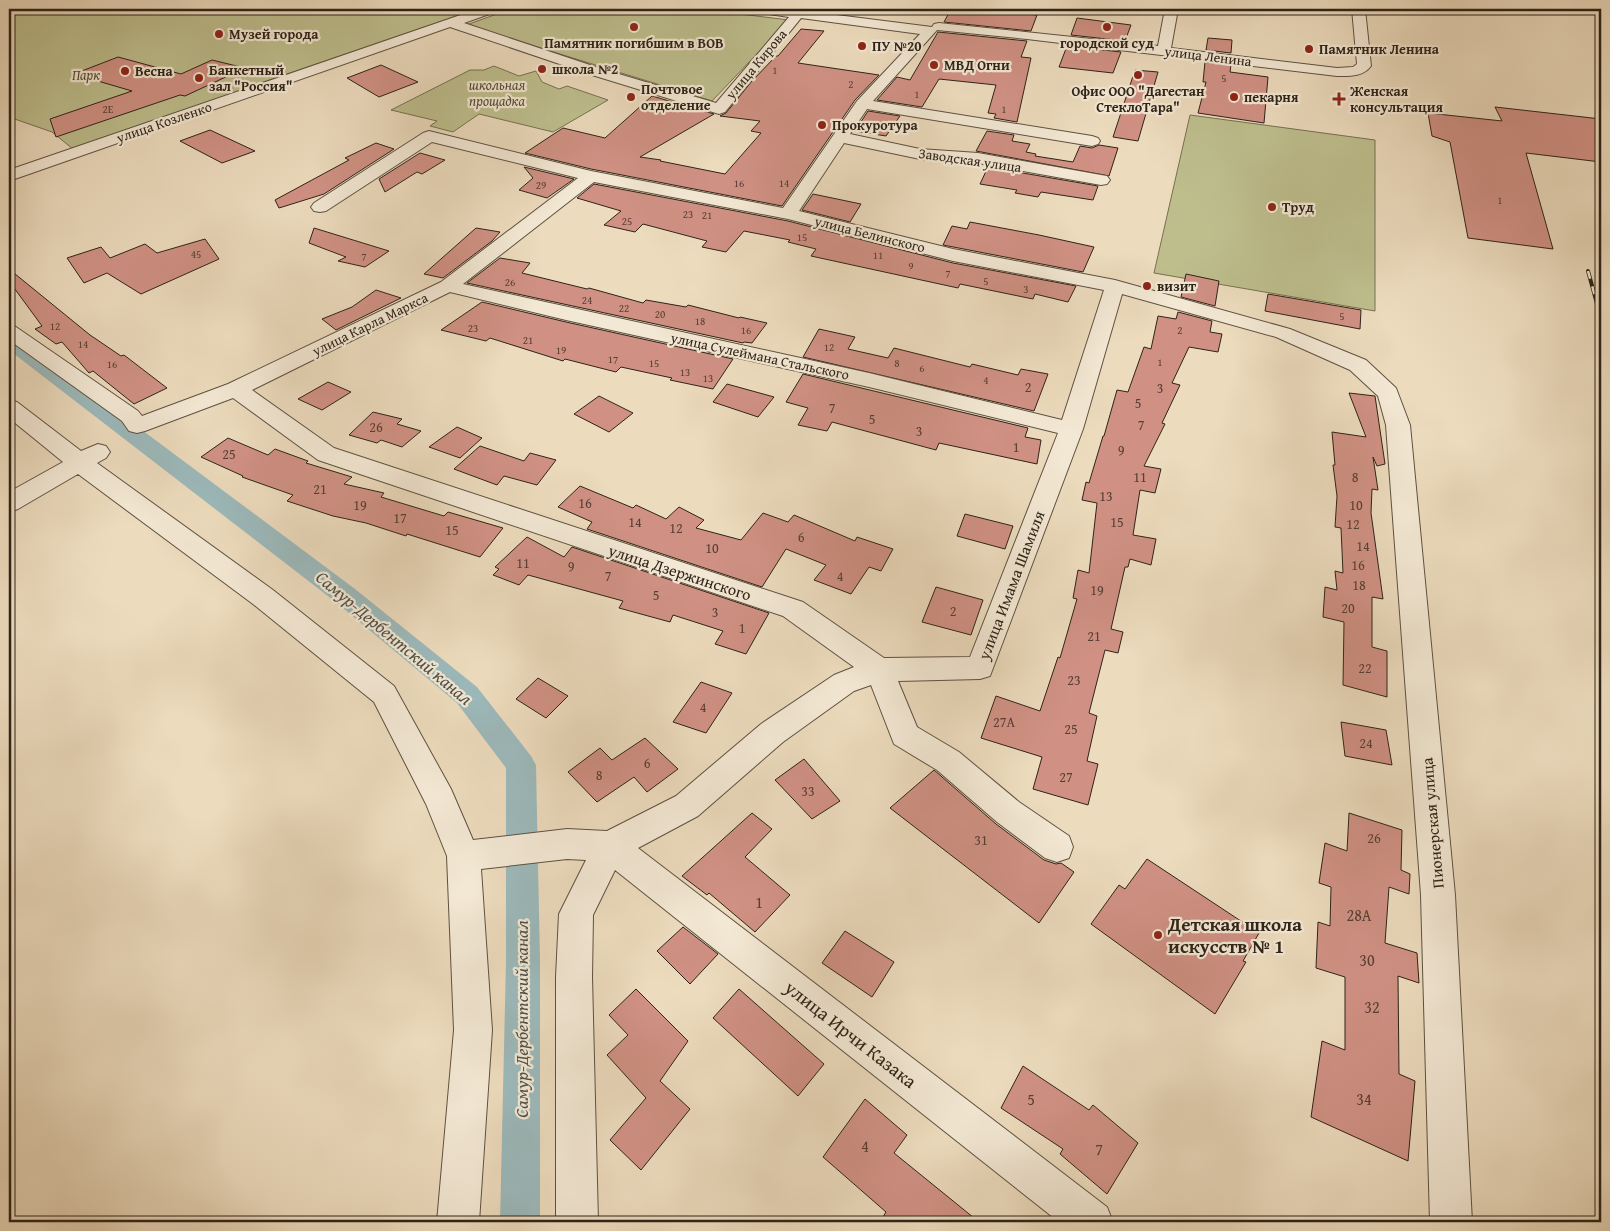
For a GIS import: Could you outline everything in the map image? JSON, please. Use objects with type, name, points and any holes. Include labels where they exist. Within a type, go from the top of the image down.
[{"type":"street","name":"улица Козленко","points":[[9,176],[490,9]]},
{"type":"street","name":"улица Ленина","points":[[760,9],[798,14],[843,13],[935,29],[1164,50],[1337,72],[1357,71],[1364,66],[1359,9]]},
{"type":"street","points":[[1164,50],[1172,9]]},
{"type":"street","name":"улица Кирова","points":[[451,23],[598,72],[719,109],[798,14]]},
{"type":"street","points":[[788,214],[806,192],[839,137],[862,104],[935,29]]},
{"type":"street","points":[[862,104],[1092,141]]},
{"type":"street","name":"улица Белинского","points":[[320,207],[429,136],[591,176],[788,214],[953,255],[1115,286],[1283,333],[1358,366],[1388,393],[1398,425]]},
{"type":"street","name":"Заводская улица","points":[[839,137],[920,154],[978,158],[1101,180]]},
{"type":"street","name":"улица Карла Маркса","points":[[9,331],[130,416],[137,426],[236,389],[448,286],[591,176]]},
{"type":"street","name":"улица Сулеймана Стальского","points":[[448,286],[566,314],[869,380],[1071,429]]},
{"type":"street","name":"улица Имама Шамиля","points":[[610,846],[687,806],[772,733],[844,683],[879,670],[980,668],[1071,429],[1115,286]]},
{"type":"street","name":"улица Дзержинского","points":[[236,389],[326,454],[793,609],[879,670]]},
{"type":"street","points":[[9,407],[89,457],[384,694],[440,799],[464,856],[473,1030],[458,1222]]},
{"type":"street","name":"Пионерская улица","points":[[1398,425],[1438,895],[1450,1222]]},
{"type":"street","points":[[9,504],[89,457]]},
{"type":"street","points":[[879,670],[905,735],[948,761],[1008,812],[1057,847]]},
{"type":"street","points":[[464,856],[567,844],[610,846],[576,914],[574,977],[577,1222]]},
{"type":"street","name":"улица Ирчи Казака","points":[[610,846],[1092,1222]]},
{"type":"green space","name":"Парк","points":[[9,9],[481,9],[73,149],[52,132],[9,117]]},
{"type":"green space","points":[[511,9],[699,9],[789,20],[712,101],[466,25]]},
{"type":"green space","name":"школьная прощадка","points":[[494,66],[519,76],[536,71],[542,82],[559,89],[567,86],[608,100],[553,132],[479,114],[453,132],[430,126],[437,121],[391,110],[470,70],[484,70]]},
{"type":"green space","name":"Труд","points":[[1190,115],[1375,140],[1375,311],[1154,273]]},
{"type":"building","points":[[951,9],[979,9],[1037,15],[1031,31],[944,22]]},
{"type":"building","points":[[1077,18],[1131,25],[1125,41],[1071,35]]},
{"type":"building","points":[[801,29],[824,31],[798,63],[879,75],[855,100],[782,206],[591,169],[525,153],[563,128],[605,138],[652,96],[714,114],[640,157],[725,174],[761,133],[751,131],[760,121],[720,116],[726,113],[752,81],[778,56]]},
{"type":"building","points":[[938,32],[1027,41],[1021,57],[1031,58],[1017,122],[994,118],[996,114],[988,113],[996,85],[939,79],[922,107],[877,100],[897,77],[910,80]]},
{"type":"building","points":[[1208,38],[1232,40],[1231,53],[1206,50]]},
{"type":"building","points":[[1067,46],[1121,52],[1113,73],[1059,67]]},
{"type":"building","points":[[118,57],[181,74],[212,60],[245,68],[185,96],[180,95],[56,137],[50,119],[132,91],[74,74]]},
{"type":"building","points":[[1205,62],[1231,65],[1230,72],[1268,77],[1264,123],[1198,113],[1206,82],[1203,82]]},
{"type":"building","points":[[381,65],[418,82],[379,97],[347,78]]},
{"type":"building","points":[[1135,70],[1158,72],[1138,141],[1113,137]]},
{"type":"building","points":[[1495,107],[1601,119],[1601,162],[1526,153],[1553,249],[1468,238],[1450,142],[1432,136],[1428,113],[1502,121]]},
{"type":"building","points":[[868,111],[900,116],[886,136],[855,131]]},
{"type":"building","points":[[210,130],[255,151],[222,163],[180,141]]},
{"type":"building","points":[[987,131],[1014,135],[1012,141],[1030,144],[1026,152],[1036,154],[1035,156],[1073,162],[1080,146],[1092,148],[1099,145],[1118,148],[1109,176],[976,151]]},
{"type":"building","points":[[376,143],[394,149],[324,194],[279,208],[275,200],[349,160],[345,158]]},
{"type":"building","points":[[420,153],[445,160],[422,174],[417,172],[385,192],[379,179]]},
{"type":"building","points":[[524,167],[574,179],[547,198],[519,190],[533,178]]},
{"type":"building","points":[[988,167],[1098,186],[1093,200],[1041,192],[1038,197],[1015,193],[1017,190],[980,184]]},
{"type":"building","points":[[594,184],[788,221],[953,263],[1076,286],[1068,302],[1035,294],[1033,299],[960,284],[958,288],[811,256],[816,249],[788,242],[790,240],[744,231],[726,252],[702,247],[707,241],[643,224],[635,232],[604,225],[621,211],[577,198]]},
{"type":"building","points":[[813,194],[861,204],[850,222],[802,210]]},
{"type":"building","points":[[970,222],[1094,247],[1083,272],[943,245],[952,226],[967,229]]},
{"type":"building","points":[[314,228],[389,251],[365,267],[338,261],[346,257],[309,243]]},
{"type":"building","points":[[476,228],[500,232],[492,241],[443,278],[424,274]]},
{"type":"building","points":[[205,239],[219,259],[141,294],[107,273],[84,283],[67,258],[101,247],[110,258],[145,244],[157,253]]},
{"type":"building","points":[[500,258],[530,263],[522,273],[589,288],[643,303],[646,300],[686,307],[688,305],[767,323],[752,343],[743,343],[467,283]]},
{"type":"building","points":[[9,269],[90,335],[121,356],[124,355],[167,388],[134,404],[93,371],[89,373],[62,342],[56,344],[35,329],[42,326],[9,281]]},
{"type":"building","points":[[1186,274],[1219,281],[1215,306],[1181,297]]},
{"type":"building","points":[[376,290],[401,298],[336,330],[322,319],[352,307]]},
{"type":"building","points":[[1268,294],[1361,310],[1360,329],[1265,311]]},
{"type":"building","points":[[482,302],[733,359],[713,389],[621,367],[616,372],[565,359],[563,361],[490,338],[486,341],[441,330]]},
{"type":"building","points":[[1178,312],[1212,321],[1210,332],[1222,334],[1218,352],[1189,347],[1172,383],[1180,385],[1162,423],[1165,424],[1144,466],[1161,469],[1155,493],[1140,490],[1133,535],[1156,539],[1151,565],[1130,559],[1128,567],[1125,567],[1111,629],[1123,632],[1118,653],[1105,650],[1089,713],[1097,716],[1087,761],[1098,764],[1088,805],[1033,789],[1042,757],[981,738],[996,696],[1040,711],[1058,657],[1060,658],[1077,599],[1073,598],[1078,570],[1089,573],[1097,503],[1082,500],[1086,482],[1089,483],[1117,390],[1128,392],[1144,347],[1151,349],[1158,316],[1176,319]]},
{"type":"building","points":[[819,329],[855,337],[848,349],[888,358],[894,348],[970,367],[972,364],[1018,375],[1021,369],[1048,374],[1034,411],[803,357]]},
{"type":"building","points":[[803,374],[1028,428],[1025,437],[1041,440],[1037,464],[939,443],[936,450],[832,422],[827,431],[798,425],[808,408],[786,402]]},
{"type":"building","points":[[328,382],[351,392],[322,410],[298,399]]},
{"type":"building","points":[[727,384],[774,397],[758,417],[713,402]]},
{"type":"building","points":[[1349,393],[1375,396],[1385,464],[1377,466],[1373,457],[1378,490],[1372,489],[1371,513],[1383,599],[1372,597],[1372,647],[1387,651],[1387,697],[1343,685],[1344,622],[1323,617],[1325,587],[1337,590],[1335,571],[1343,573],[1341,528],[1335,527],[1337,496],[1333,465],[1335,465],[1332,432],[1366,437]]},
{"type":"building","points":[[599,396],[633,413],[609,432],[574,414]]},
{"type":"building","points":[[373,412],[402,419],[397,424],[421,431],[402,447],[381,440],[377,443],[349,435]]},
{"type":"building","points":[[457,427],[482,438],[460,458],[429,447]]},
{"type":"building","points":[[228,438],[268,455],[275,449],[308,461],[306,463],[352,477],[344,484],[384,493],[381,497],[444,516],[448,512],[503,528],[480,557],[407,534],[406,536],[366,523],[333,516],[287,501],[293,495],[242,477],[201,457]]},
{"type":"building","points":[[480,446],[524,461],[530,453],[556,460],[537,485],[504,476],[497,485],[454,469]]},
{"type":"building","points":[[580,486],[633,508],[636,505],[666,519],[679,507],[704,520],[696,528],[741,540],[763,513],[788,522],[794,515],[855,541],[857,537],[893,549],[881,571],[869,567],[851,594],[814,580],[826,565],[786,549],[762,587],[587,529],[592,522],[558,507]]},
{"type":"building","points":[[965,514],[1013,526],[1005,549],[957,536]]},
{"type":"building","points":[[527,537],[564,557],[572,547],[769,613],[746,654],[715,644],[723,631],[673,615],[670,622],[619,608],[623,601],[528,575],[519,585],[493,575],[499,569],[495,567]]},
{"type":"building","points":[[936,587],[983,600],[971,635],[922,622]]},
{"type":"building","points":[[538,678],[568,696],[546,718],[516,699]]},
{"type":"building","points":[[701,682],[732,693],[706,733],[673,722]]},
{"type":"building","points":[[1341,722],[1386,730],[1392,765],[1345,756]]},
{"type":"building","points":[[645,738],[678,769],[647,792],[634,777],[597,802],[568,772],[600,748],[612,760]]},
{"type":"building","points":[[804,759],[840,801],[812,819],[775,780]]},
{"type":"building","points":[[934,770],[996,824],[1044,860],[1056,864],[1061,863],[1074,872],[1039,923],[890,808]]},
{"type":"building","points":[[752,813],[772,829],[745,857],[790,895],[755,932],[709,893],[707,895],[682,876]]},
{"type":"building","points":[[1349,813],[1402,830],[1401,870],[1410,874],[1409,894],[1389,887],[1385,943],[1417,953],[1419,983],[1398,976],[1399,1074],[1415,1081],[1408,1161],[1311,1117],[1322,1041],[1345,1050],[1345,977],[1316,968],[1318,922],[1330,926],[1331,887],[1319,883],[1325,843],[1347,851]]},
{"type":"building","name":"Детская школа искусств № 1","points":[[1147,859],[1259,933],[1243,961],[1246,962],[1215,1014],[1091,924],[1119,885],[1125,889]]},
{"type":"building","points":[[683,927],[718,954],[690,984],[657,951]]},
{"type":"building","points":[[845,931],[894,962],[872,997],[822,963]]},
{"type":"building","points":[[636,989],[688,1041],[660,1081],[690,1109],[641,1170],[610,1140],[646,1098],[607,1055],[628,1035],[609,1015]]},
{"type":"building","points":[[739,989],[824,1064],[798,1096],[713,1018]]},
{"type":"building","points":[[1023,1066],[1089,1110],[1093,1105],[1138,1143],[1107,1194],[1060,1154],[1063,1149],[1001,1108]]},
{"type":"building","points":[[865,1099],[907,1135],[894,1153],[979,1222],[880,1222],[886,1212],[823,1157]]},
{"type":"waterway","name":"Самур-Дербентский канал","points":[[9,340],[346,596],[467,695],[521,765],[523,961],[520,1222]]},
{"type":"railway","points":[[1588,271],[1601,318]]},
{"type":"place","name":"Памятник погибшим в ВОВ","points":[[634,27]]},
{"type":"place","name":"городской суд","points":[[1107,27]]},
{"type":"place","name":"Музей города","points":[[219,34]]},
{"type":"place","name":"ПУ №20","points":[[862,46]]},
{"type":"place","name":"Памятник Ленина","points":[[1309,49]]},
{"type":"place","name":"МВД Огни","points":[[934,65]]},
{"type":"place","name":"школа №2","points":[[542,69]]},
{"type":"place","name":"Весна","points":[[125,71]]},
{"type":"place","name":"Офис ООО \"Дагестан СтеклоТара\"","points":[[1138,75]]},
{"type":"place","name":"Банкетный зал \"Россия\"","points":[[199,78]]},
{"type":"place","name":"Почтовое отделение","points":[[631,97]]},
{"type":"place","name":"пекарня","points":[[1234,97]]},
{"type":"place","name":"Женская консультация","points":[[1339,99]]},
{"type":"place","name":"Прокуротура","points":[[822,125]]},
{"type":"place","name":"Труд","points":[[1272,207]]},
{"type":"place","name":"визит","points":[[1147,286]]},
{"type":"place","name":"Детская школа искусств № 1","points":[[1158,935]]}]
